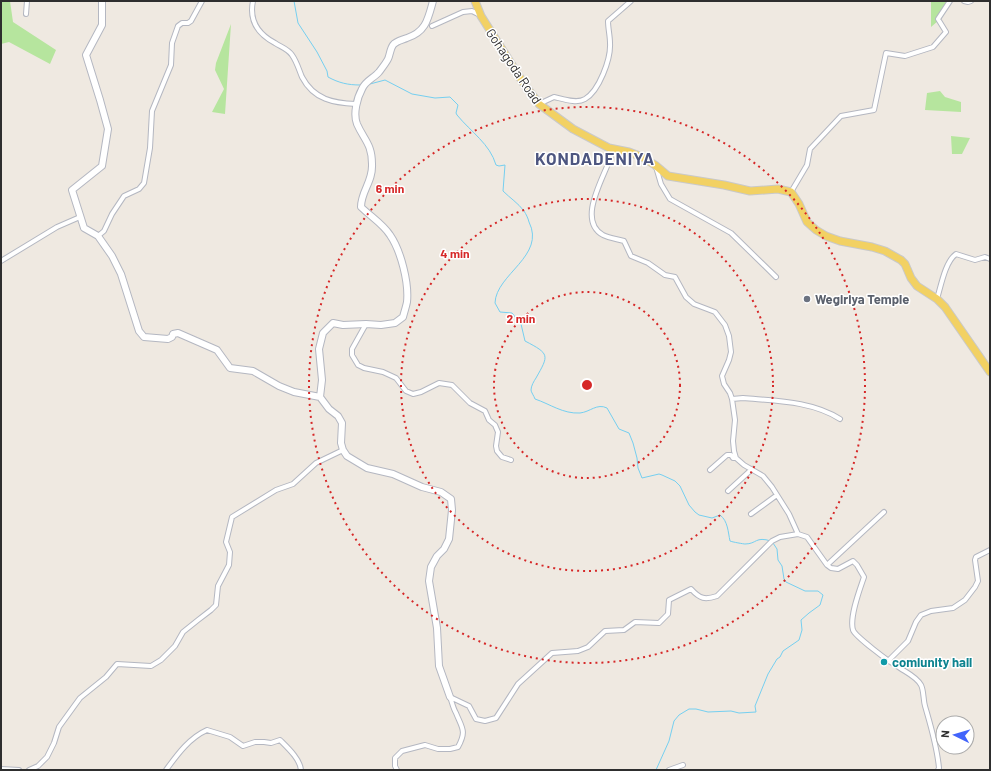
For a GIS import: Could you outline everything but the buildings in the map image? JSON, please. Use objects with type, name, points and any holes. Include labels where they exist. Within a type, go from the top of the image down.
[{"type":"main road","name":"Gohagoda Road","points":[[475,1],[481,16],[524,84],[539,104],[573,130],[608,148],[629,152],[655,165],[668,176],[675,178],[724,185],[750,191],[778,189],[791,192]]},
{"type":"main road","points":[[791,192],[800,204],[807,222],[816,230],[826,236],[840,241],[885,251],[903,261],[909,270],[911,278],[917,286],[937,298],[945,307],[990,372]]},
{"type":"street","points":[[26,14],[27,1]]},
{"type":"street","points":[[102,1],[102,25],[86,55],[108,129],[102,166],[72,190],[84,228],[98,236],[112,256],[121,274],[138,331],[144,337],[168,339],[172,337],[173,334],[178,333],[217,350],[230,368],[253,371],[279,386],[294,392],[320,397],[329,409],[338,416],[342,423],[341,443],[347,456],[367,468],[393,474],[422,487],[441,492],[451,499],[452,510],[449,539],[444,549],[437,556],[430,567],[429,581],[432,606],[437,628],[439,666],[456,714],[463,727],[462,739],[458,747],[450,749],[438,749],[425,745],[402,751],[395,758],[395,766],[397,770]]},
{"type":"street","points":[[98,236],[104,231],[112,214],[124,196],[139,189],[144,183],[150,148],[152,111],[171,65],[172,43],[178,26],[182,23],[188,23],[191,21],[202,1]]},
{"type":"street","points":[[252,1],[251,11],[255,24],[261,34],[285,48],[292,55],[309,89],[320,97],[341,103],[356,104]]},
{"type":"street","points":[[320,397],[322,380],[319,349],[323,333],[333,323],[343,325],[381,325],[395,323],[403,318],[407,302],[405,277],[398,248],[389,233],[361,207],[361,200],[371,180],[372,163],[369,144],[356,119],[356,104],[361,89],[365,83],[379,72],[388,60],[393,45],[397,42],[417,35],[428,21],[433,1]]},
{"type":"street","points":[[539,104],[554,97],[573,101],[585,100],[597,87],[606,65],[610,44],[608,21],[631,1]]},
{"type":"street","points":[[791,192],[807,165],[810,149],[841,116],[874,110],[886,53],[905,56],[933,47],[946,32],[938,19],[950,1]]},
{"type":"street","points":[[964,1],[971,1]]},
{"type":"street","points":[[432,26],[463,12],[472,11],[481,16]]},
{"type":"street","points":[[608,148],[611,156],[593,202],[591,212],[594,226],[602,235],[624,241],[631,256],[648,263],[665,275],[675,277],[686,296],[694,304],[715,312],[725,325],[729,336],[731,352],[722,376],[724,384],[732,399],[735,420],[733,441],[736,458]]},
{"type":"street","points":[[655,165],[661,184],[670,199],[731,232],[776,277]]},
{"type":"street","points":[[1,261],[57,227],[80,217]]},
{"type":"street","points":[[937,298],[946,270],[952,257],[956,254],[975,260],[985,257],[990,259]]},
{"type":"street","points":[[366,324],[352,349],[352,355],[358,365],[364,368],[383,372],[396,378],[406,391],[413,394],[421,392],[439,383],[452,385],[470,403],[485,411],[489,420],[495,425],[498,432],[496,446],[497,451],[502,457],[511,460]]},
{"type":"street","points":[[732,399],[750,399],[811,406],[830,412],[840,418]]},
{"type":"street","points":[[29,770],[38,766],[47,756],[54,743],[59,727],[80,698],[106,677],[117,664],[151,666],[161,660],[175,646],[183,632],[216,605],[218,586],[229,565],[230,552],[226,542],[232,517],[276,490],[293,484],[316,463],[343,450]]},
{"type":"street","points":[[710,470],[729,454],[762,476],[772,487],[789,514],[798,534]]},
{"type":"street","points":[[728,491],[752,469]]},
{"type":"street","points":[[751,514],[777,495]]},
{"type":"street","points":[[827,564],[884,512]]},
{"type":"street","points":[[450,697],[469,706],[476,719],[485,721],[496,718],[518,684],[552,653],[578,651],[588,647],[605,631],[624,630],[635,622],[659,623],[668,614],[669,600],[691,589],[696,595],[707,599],[717,596],[772,541],[798,534],[806,537],[831,568],[838,570],[853,561],[857,565],[864,577],[859,590],[851,623],[853,632],[888,661],[916,679],[921,686],[924,704],[932,728],[937,751],[938,770]]},
{"type":"street","points":[[888,661],[908,641],[916,622],[921,615],[931,611],[953,608],[965,600],[978,581],[975,560],[976,557],[990,550]]},
{"type":"street","points":[[166,770],[180,751],[206,730],[230,737],[243,746],[255,742],[271,743],[280,740],[289,748],[302,770]]},
{"type":"street","points":[[670,770],[684,765]]},
{"type":"street","points":[[1,769],[19,770]]},
{"type":"green space","points":[[1,1],[10,1],[13,22],[56,50],[50,64],[9,42],[1,44]]},
{"type":"green space","points":[[931,1],[945,1],[947,3],[936,18],[938,21],[931,27]]},
{"type":"green space","points":[[231,24],[225,114],[212,112],[224,89],[215,70],[216,63]]},
{"type":"green space","points":[[940,91],[945,97],[961,102],[961,112],[925,110],[927,93]]},
{"type":"green space","points":[[951,136],[970,138],[962,154],[952,154]]},
{"type":"waterway","points":[[294,1],[298,23],[317,52],[327,71],[328,77],[351,85],[360,85]]},
{"type":"waterway","points":[[370,84],[385,80],[412,94],[435,98],[450,97],[458,105],[457,115],[485,144],[496,165],[505,165],[503,191],[524,211],[532,234],[531,245],[526,255],[503,283],[497,293],[495,303],[500,312],[512,313],[521,324],[525,341],[539,349],[545,356],[545,360],[531,388],[531,392],[535,399],[562,410],[574,413],[584,412],[597,407],[607,408],[619,429],[629,433],[642,478],[659,474],[675,481],[680,486],[689,505],[695,512],[699,515],[712,518],[720,515],[723,517],[730,541],[745,544],[762,539],[771,541]]},
{"type":"waterway","points":[[656,770],[669,741],[674,721],[679,715],[689,709],[708,712],[756,712],[755,706],[768,674],[783,651],[799,640],[802,630],[801,620],[820,605],[823,595],[818,591],[805,591],[786,582],[784,579],[782,566],[778,560],[777,549],[773,543]]},
{"type":"place","name":"Wegiriya Temple","points":[[807,299]]},
{"type":"place","name":"comiunity hall","points":[[884,662]]},
{"type":"district","name":"KONDADENIYA","points":[[595,158]]}]
